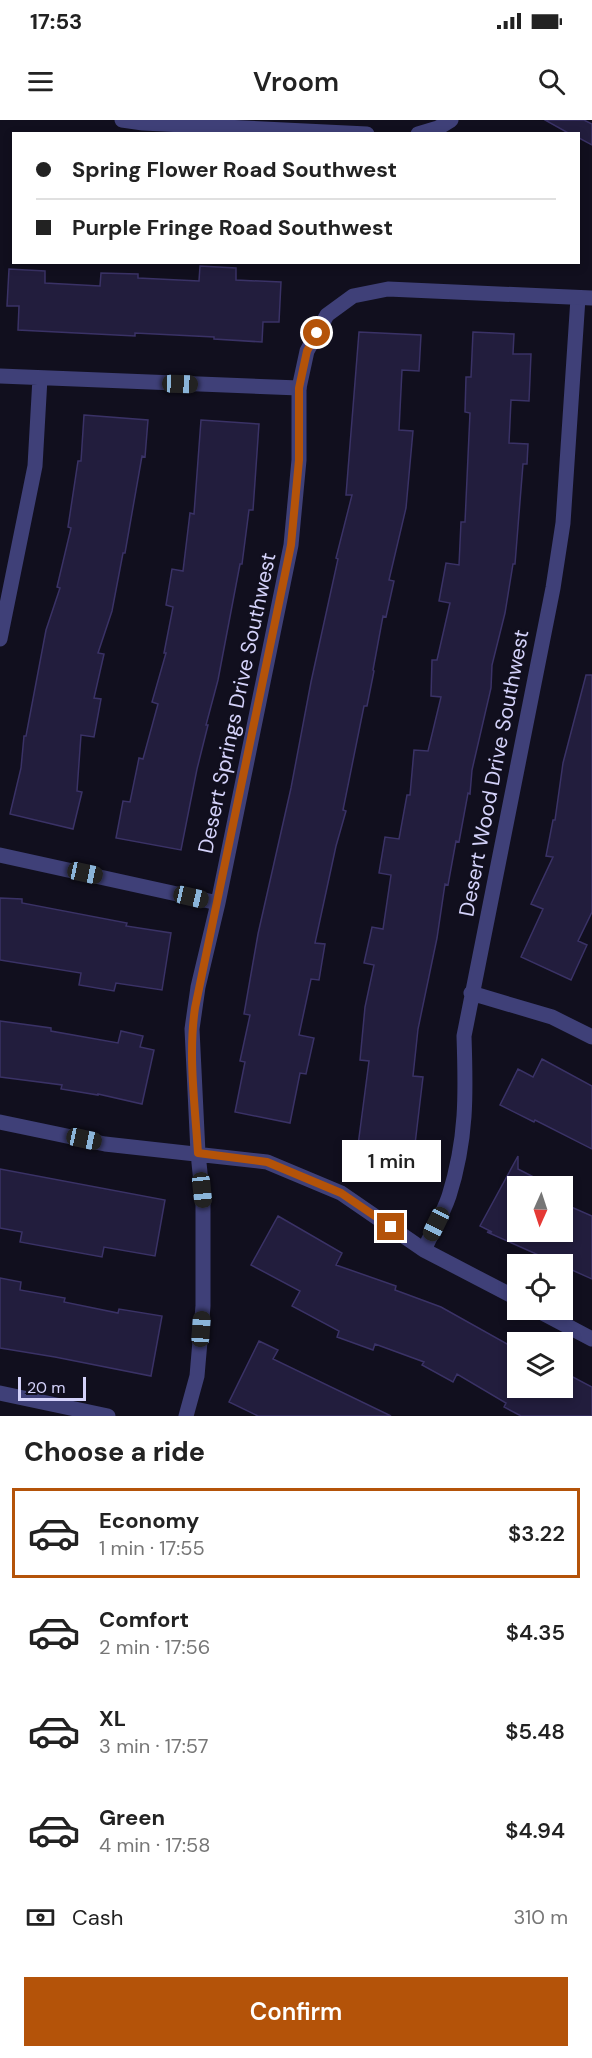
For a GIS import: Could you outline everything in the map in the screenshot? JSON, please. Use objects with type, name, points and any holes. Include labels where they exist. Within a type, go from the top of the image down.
[{"type":"street","points":[[122,120],[144,123],[237,124],[341,132]]},
{"type":"street","points":[[425,132],[438,128],[451,120]]},
{"type":"street","name":"Desert Springs Drive Southwest","points":[[186,1416],[197,1376],[203,1306],[203,1202],[198,1153],[192,1029],[198,987],[218,903],[291,545],[299,460],[299,388],[307,351],[327,315],[353,296],[388,289],[585,298]]},
{"type":"street","name":"Desert Wood Drive Southwest","points":[[424,1250],[448,1198],[461,1154],[466,1101],[464,1036],[553,588],[561,534],[585,298]]},
{"type":"street","points":[[0,376],[299,388]]},
{"type":"street","points":[[0,639],[35,466],[40,378]]},
{"type":"street","points":[[0,855],[218,903]]},
{"type":"street","points":[[471,993],[552,1017],[592,1037]]},
{"type":"street","points":[[0,1122],[105,1144],[267,1162],[341,1193],[424,1250],[507,1293]]},
{"type":"street","points":[[556,1320],[592,1339]]},
{"type":"street","points":[[0,1393],[108,1416]]},
{"type":"building","points":[[545,120],[584,120],[592,124],[592,145],[580,139],[580,132],[566,132]]},
{"type":"building","points":[[200,266],[236,268],[236,280],[281,282],[279,322],[263,322],[262,342],[135,333],[135,336],[18,330],[19,306],[7,306],[9,269],[45,271],[45,283],[100,286],[101,273],[138,274],[138,278],[199,281]]},
{"type":"building","points":[[359,332],[421,335],[419,371],[402,370],[399,430],[413,431],[406,508],[389,580],[394,581],[386,617],[383,616],[367,706],[364,706],[343,810],[346,811],[315,943],[325,944],[319,980],[311,979],[299,1035],[314,1038],[306,1074],[300,1073],[290,1123],[235,1112],[245,1062],[240,1061],[250,1015],[244,1014],[258,934],[291,788],[338,559],[336,558],[352,495],[346,495]]},
{"type":"building","points":[[473,332],[514,334],[513,354],[531,354],[529,401],[511,400],[509,443],[528,444],[527,464],[523,464],[515,564],[513,564],[505,613],[492,665],[491,688],[472,770],[470,794],[468,793],[459,842],[456,841],[448,885],[445,884],[437,938],[418,1029],[413,1076],[423,1077],[413,1161],[357,1153],[369,1061],[360,1060],[365,1007],[374,965],[364,963],[372,927],[383,929],[391,875],[379,873],[385,837],[399,839],[407,795],[410,795],[414,750],[428,751],[441,697],[431,696],[432,660],[437,660],[450,603],[439,601],[446,563],[459,565],[461,522],[465,522],[470,413],[465,412],[466,377],[471,377]]},
{"type":"building","points":[[84,415],[148,420],[145,457],[142,456],[125,553],[123,553],[112,611],[98,653],[104,654],[94,698],[101,699],[94,737],[81,735],[77,791],[82,792],[73,829],[10,814],[21,768],[24,736],[26,736],[46,630],[60,588],[57,587],[71,528],[68,527],[78,461],[81,461]]},
{"type":"building","points":[[201,420],[259,424],[253,510],[249,510],[242,564],[240,564],[218,680],[206,725],[208,725],[181,850],[116,838],[123,801],[130,802],[139,758],[143,759],[158,704],[152,702],[166,653],[164,653],[173,607],[166,605],[172,569],[183,571],[190,513],[194,514]]},
{"type":"building","points":[[586,675],[592,675],[592,912],[578,941],[587,945],[571,980],[521,957],[543,909],[531,904],[553,857],[546,856],[553,820],[555,820],[563,763]]},
{"type":"building","points":[[0,898],[22,899],[22,903],[127,923],[126,926],[171,933],[162,990],[116,983],[114,991],[79,985],[81,973],[0,960]]},
{"type":"building","points":[[0,1021],[51,1028],[51,1031],[118,1043],[121,1031],[143,1036],[140,1047],[154,1050],[142,1104],[98,1094],[61,1089],[62,1085],[0,1077]]},
{"type":"building","points":[[542,1059],[592,1086],[592,1149],[500,1105],[518,1069],[533,1077]]},
{"type":"building","points":[[518,1156],[518,1169],[532,1176],[507,1176]]},
{"type":"building","points":[[0,1169],[165,1200],[155,1256],[104,1247],[102,1257],[20,1242],[22,1232],[0,1228]]},
{"type":"building","points":[[507,1176],[507,1241],[487,1232],[492,1232],[480,1226]]},
{"type":"building","points":[[573,1208],[592,1216],[592,1279],[573,1270],[573,1254],[536,1254],[509,1242],[573,1242]]},
{"type":"building","points":[[278,1216],[342,1253],[336,1265],[396,1286],[395,1290],[441,1307],[507,1344],[507,1398],[573,1398],[573,1377],[592,1387],[592,1416],[521,1416],[504,1407],[506,1403],[457,1374],[453,1382],[422,1365],[424,1362],[375,1344],[373,1350],[337,1337],[339,1331],[292,1306],[300,1291],[251,1265]]},
{"type":"building","points":[[0,1278],[21,1282],[20,1290],[65,1298],[64,1302],[118,1313],[119,1309],[162,1316],[151,1376],[0,1348]]},
{"type":"building","points":[[259,1341],[278,1350],[273,1359],[391,1416],[258,1416],[229,1402]]},
{"type":"route","points":[[317,333],[307,351],[299,388],[299,460],[291,545],[218,903],[198,987],[192,1029],[198,1153],[267,1162],[341,1193],[391,1227]]}]
